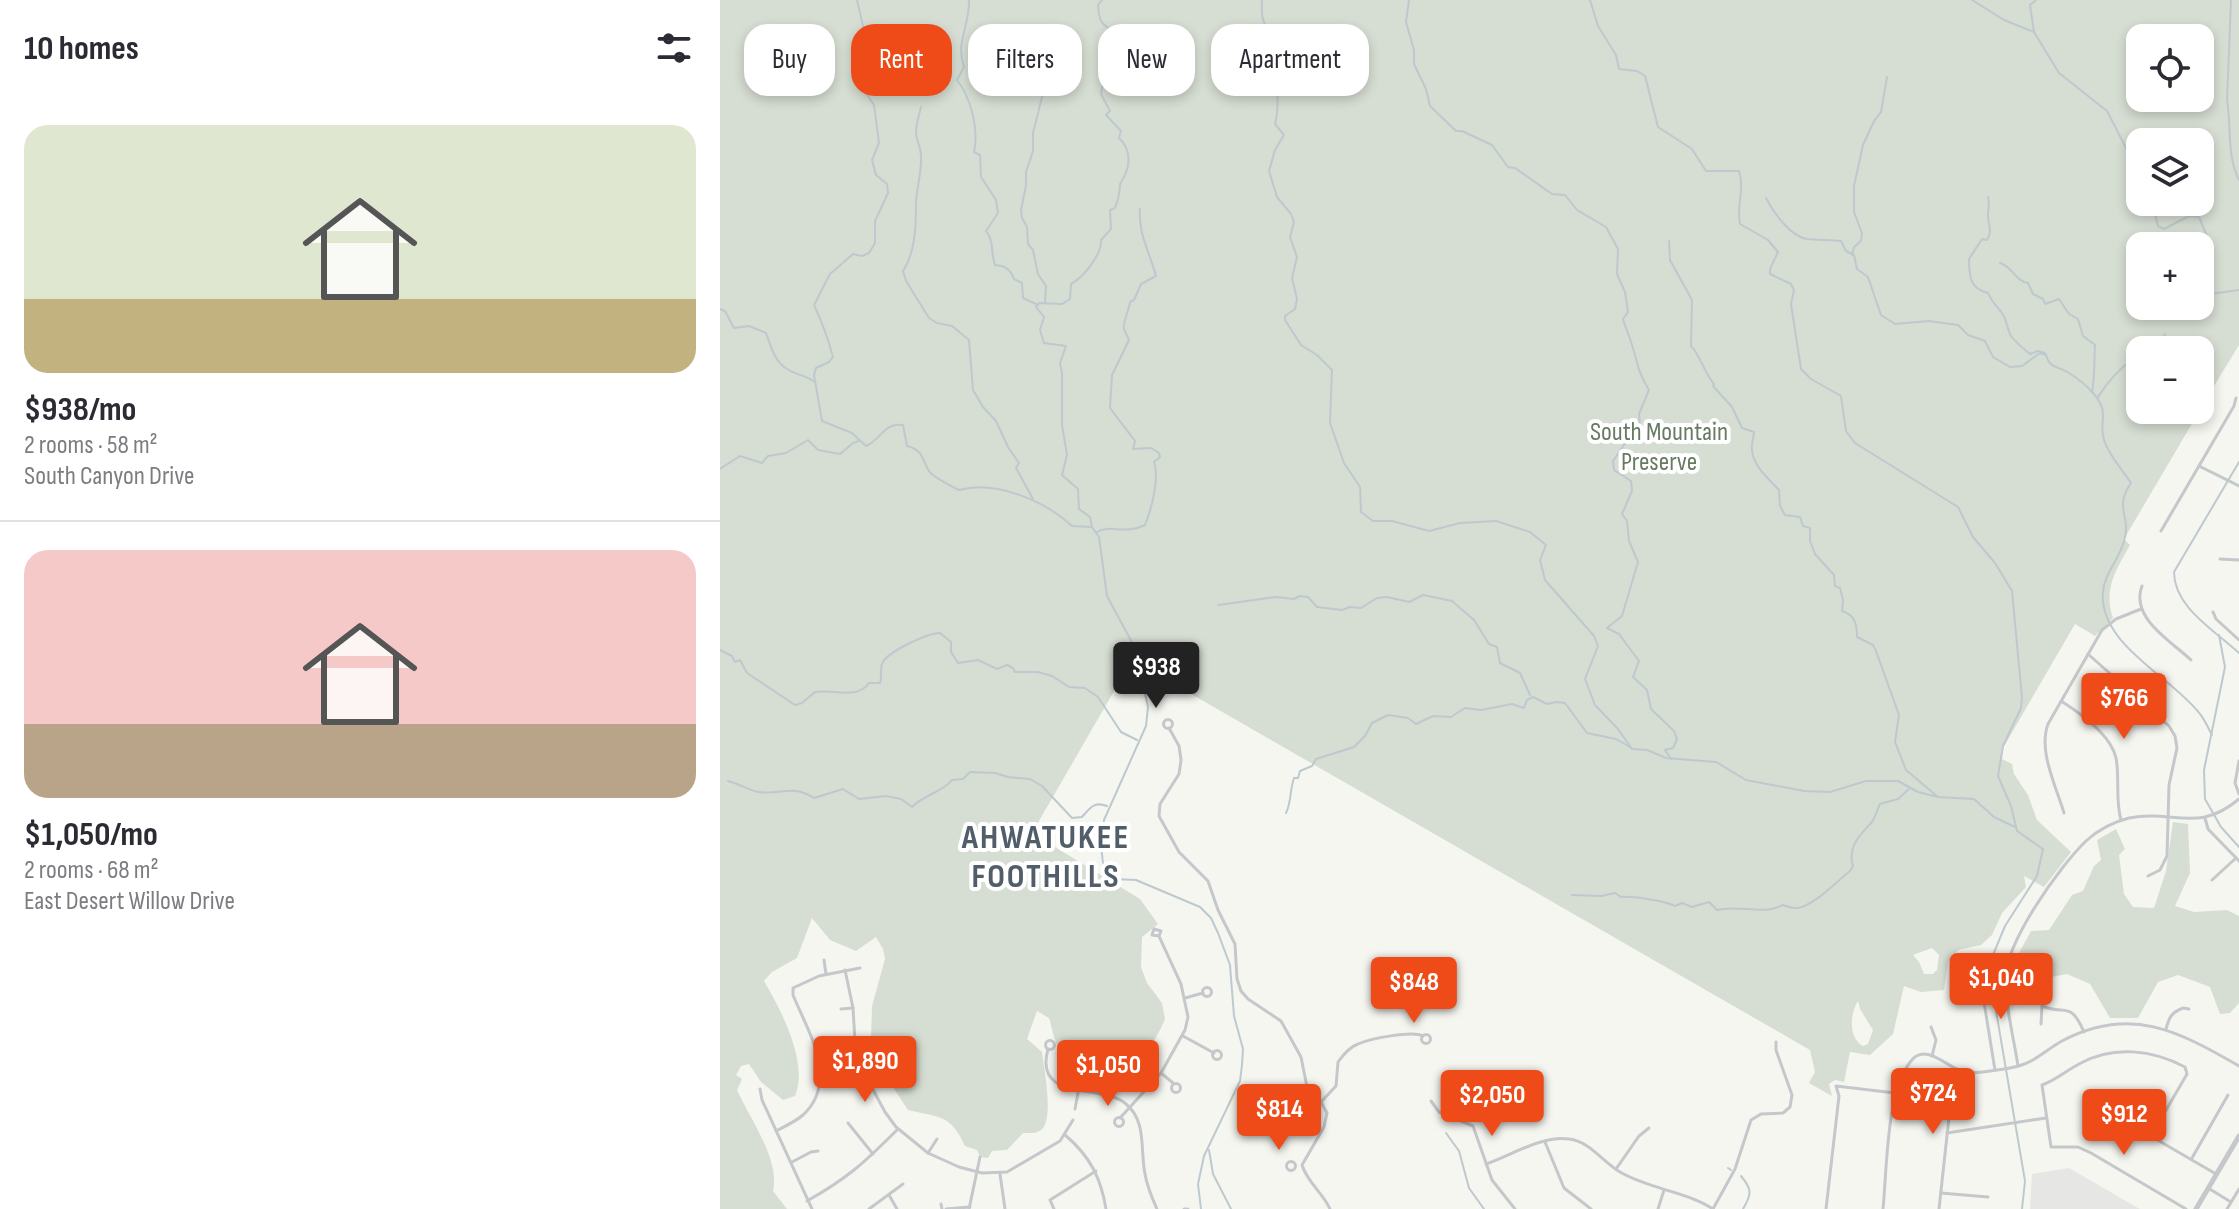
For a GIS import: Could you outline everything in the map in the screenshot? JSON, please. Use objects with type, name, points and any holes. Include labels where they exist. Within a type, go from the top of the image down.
[{"type":"street","points":[[2161,531],[2236,398]]},
{"type":"street","points":[[2199,466],[2239,486]]},
{"type":"street","points":[[2220,559],[2239,560]]},
{"type":"street","points":[[2142,586],[2139,594],[2141,609],[2149,621],[2191,660]]},
{"type":"street","points":[[2064,813],[2046,752],[2044,738],[2048,724],[2107,626],[2141,609]]},
{"type":"street","points":[[2213,612],[2216,619],[2239,640]]},
{"type":"street","points":[[2088,654],[2163,721],[2175,736],[2177,748],[2169,785],[2170,817],[2165,863],[2160,870],[2148,876]]},
{"type":"street","points":[[2061,701],[2112,747],[2121,820]]},
{"type":"street","points":[[1169,728],[1179,746],[1181,760],[1179,774],[1160,804],[1160,819],[1179,852],[1208,881],[1214,902],[1235,944],[1237,979],[1241,991],[1281,1021],[1301,1057],[1307,1087],[1321,1102],[1327,1119],[1302,1165],[1330,1209]]},
{"type":"street","points":[[2018,1066],[2005,982],[2008,961],[2053,880],[2088,839],[2121,820],[2139,817],[2207,818],[2218,814],[2239,797],[2235,783],[2239,761]]},
{"type":"street","points":[[2207,818],[2208,829],[2238,859],[2212,880]]},
{"type":"street","points":[[1120,1118],[1161,1073],[1183,1036],[1188,1017],[1176,968],[1159,936]]},
{"type":"street","points":[[824,960],[826,974]]},
{"type":"street","points":[[776,1131],[802,1116],[816,1097],[820,1085],[819,1058],[793,995],[793,988],[826,974],[860,968]]},
{"type":"street","points":[[845,970],[853,1008],[856,1058],[885,1112],[898,1129],[928,1153],[959,1167],[1000,1174],[1017,1168],[1056,1144],[1073,1120]]},
{"type":"street","points":[[1977,987],[1983,996],[1995,1070]]},
{"type":"street","points":[[1185,998],[1203,993]]},
{"type":"street","points":[[2041,1024],[2042,1006],[2061,1008],[2078,1018],[2084,1032]]},
{"type":"street","points":[[841,1009],[853,1008]]},
{"type":"street","points":[[2166,1029],[2174,1012],[2189,1009]]},
{"type":"street","points":[[1883,1209],[1895,1093],[1910,1061],[1919,1054],[1932,1056],[1959,1070],[1977,1073],[2018,1066],[2084,1032],[2115,1024],[2166,1029],[2185,1035],[2239,1066]]},
{"type":"street","points":[[1931,1027],[1936,1040],[1932,1056]]},
{"type":"street","points":[[1321,1102],[1336,1086],[1338,1062],[1356,1045],[1407,1033],[1423,1036]]},
{"type":"street","points":[[1183,1036],[1214,1053]]},
{"type":"street","points":[[1486,1164],[1545,1142],[1567,1138],[1579,1142],[1628,1176],[1694,1198],[1713,1209],[1735,1169],[1751,1120],[1761,1114],[1783,1113],[1790,1107],[1793,1098],[1776,1042]]},
{"type":"street","points":[[1048,1049],[1046,1058],[1050,1076],[1062,1087],[1112,1096],[1130,1107],[1141,1129],[1144,1172],[1157,1209]]},
{"type":"street","points":[[2151,1136],[2187,1071],[2176,1062],[2149,1053],[2117,1052],[2093,1058],[2042,1085],[2051,1147],[2078,1147],[2186,1209]]},
{"type":"street","points":[[1939,1209],[1951,1099],[1959,1070]]},
{"type":"street","points":[[1161,1073],[1174,1084]]},
{"type":"street","points":[[820,1085],[828,1086]]},
{"type":"street","points":[[1826,1209],[1839,1096],[1836,1086],[1895,1093]]},
{"type":"street","points":[[760,1089],[762,1100],[812,1209]]},
{"type":"street","points":[[1075,1109],[1078,1091]]},
{"type":"street","points":[[2191,1160],[2228,1095]]},
{"type":"street","points":[[2127,1122],[2142,1098]]},
{"type":"street","points":[[1431,1101],[1439,1112],[1473,1126],[1499,1191],[1515,1209]]},
{"type":"street","points":[[2099,1106],[2217,1174]]},
{"type":"street","points":[[1947,1133],[2046,1118]]},
{"type":"street","points":[[848,1123],[873,1154]]},
{"type":"street","points":[[1616,1169],[1639,1136],[1649,1128]]},
{"type":"street","points":[[807,1201],[839,1183],[898,1129]]},
{"type":"street","points":[[1065,1135],[1082,1150],[1096,1171],[1106,1209]]},
{"type":"street","points":[[2196,1209],[2239,1136]]},
{"type":"street","points":[[928,1153],[937,1139]]},
{"type":"street","points":[[1545,1142],[1558,1180],[1591,1209]]},
{"type":"street","points":[[792,1162],[818,1151]]},
{"type":"street","points":[[943,1207],[970,1208],[980,1157]]},
{"type":"street","points":[[1296,1166],[1302,1165]]},
{"type":"street","points":[[1054,1209],[1050,1200],[1096,1171]]},
{"type":"street","points":[[1000,1174],[1005,1209]]},
{"type":"street","points":[[869,1209],[903,1184]]},
{"type":"street","points":[[1658,1209],[1665,1188]]},
{"type":"street","points":[[2208,1188],[2231,1202]]},
{"type":"street","points":[[2227,1209],[2239,1189]]},
{"type":"street","points":[[888,1193],[897,1209]]},
{"type":"street","points":[[1941,1193],[1988,1197]]},
{"type":"shaded area","points":[[2069,1168],[2140,1209],[2030,1209],[2032,1174]]},
{"type":"green space","name":"South Mountain Preserve","points":[[720,0],[2239,0],[2239,345],[2214,386],[2214,336],[2126,336],[2126,424],[2192,424],[2124,539],[2130,545],[2110,589],[2113,618],[2095,636],[2075,624],[2003,748],[2002,759],[2012,764],[2037,820],[2071,852],[2044,887],[2024,876],[2026,887],[2002,913],[1992,935],[1981,945],[1958,950],[1948,962],[1944,990],[1921,992],[1904,986],[1893,1034],[1870,1055],[1850,1052],[1844,1082],[1835,1080],[1829,1084],[1832,1096],[1809,1083],[1815,1072],[1810,1050],[1132,660],[1032,833],[1140,899],[1158,924],[1142,937],[1141,967],[1147,983],[1162,1003],[1165,1019],[1152,1044],[1118,1075],[1094,1069],[1064,1055],[1056,1042],[1049,1018],[1037,1011],[1027,1039],[1042,1052],[1047,1092],[1046,1123],[1038,1132],[1023,1133],[1007,1150],[992,1151],[988,1158],[980,1157],[977,1150],[965,1146],[954,1128],[943,1119],[908,1110],[885,1075],[871,1040],[872,1006],[885,959],[876,937],[856,951],[830,940],[812,918],[797,958],[772,972],[764,981],[785,1021],[796,1053],[798,1083],[795,1096],[783,1100],[761,1082],[749,1064],[741,1066],[736,1075],[742,1079],[737,1090],[768,1153],[774,1179],[773,1191],[787,1209],[720,1209]],"holes":[[[1932,948],[1939,955],[1937,970],[1933,974],[1924,974],[1913,955]],[[1858,1001],[1873,1030],[1868,1044],[1863,1046],[1855,1037],[1852,1025]]]},
{"type":"green space","points":[[2173,822],[2188,824],[2190,873],[2175,906],[2194,912],[2227,910],[2239,916],[2239,1003],[2230,1013],[2220,1014],[2210,987],[2178,975],[2158,982],[2138,1018],[2110,1018],[2090,984],[2067,974],[2045,978],[2015,974],[2012,966],[2031,931],[2049,930],[2072,895],[2083,891],[2094,866],[2101,860],[2097,840],[2116,829],[2125,849],[2119,855],[2124,894],[2133,907],[2154,908],[2166,871]]},
{"type":"waterway","points":[[857,0],[867,43],[866,93],[874,105],[879,143],[872,160],[876,175],[887,184],[888,193],[875,221],[875,243],[869,253],[862,256],[853,254],[830,274],[814,305],[833,357],[816,368],[814,375],[822,421],[852,433],[866,446],[887,428],[903,425],[907,446],[919,453],[931,473],[959,490],[1004,490],[1048,508],[1072,526],[1091,527]]},
{"type":"waterway","points":[[969,0],[961,50],[964,67],[957,80],[973,114],[974,152],[980,155],[981,177],[996,200],[998,213],[986,231],[995,265],[1009,270],[1014,279],[1022,283],[1023,298],[1038,305]]},
{"type":"waterway","points":[[1102,0],[1098,5],[1099,17],[1112,30],[1101,94],[1110,111],[1106,115],[1121,131],[1119,138],[1128,154],[1128,166],[1115,208],[1110,210],[1111,229],[1101,240],[1099,252],[1091,265],[1071,284],[1070,299],[1062,304],[1039,303],[1036,307],[1044,317],[1040,330],[1044,343],[1066,346],[1060,363],[1062,425],[1067,455],[1062,475],[1078,489],[1079,509],[1090,517],[1099,537],[1107,596],[1135,648],[1148,707],[1146,726],[1104,820],[1103,863],[1107,874],[1114,879],[1136,880],[1200,907],[1211,918],[1230,965],[1234,1016],[1243,1049],[1242,1065],[1240,1081],[1204,1156],[1198,1184],[1201,1209]]},
{"type":"waterway","points":[[1262,0],[1262,17],[1269,34],[1275,69],[1275,124],[1284,135],[1275,150],[1269,171],[1277,197],[1294,222],[1290,237],[1297,257],[1292,278],[1297,299],[1295,309],[1285,316],[1285,320],[1301,345],[1332,370],[1330,423],[1344,463],[1360,487],[1361,512],[1373,521],[1392,521],[1429,531],[1460,523],[1496,521],[1530,532],[1546,545],[1540,560],[1545,580],[1594,636],[1598,646],[1585,679],[1595,705],[1632,749],[1647,750],[1666,758],[1716,762],[1746,780],[1804,791],[1830,792],[1866,781],[1898,781],[1918,792],[1938,797]]},
{"type":"waterway","points":[[1409,0],[1406,22],[1414,50],[1414,64],[1430,106],[1456,131],[1492,145],[1508,167],[1515,168],[1552,194],[1565,195],[1577,210],[1606,227],[1618,249],[1617,274],[1625,292],[1628,312],[1623,319],[1649,390],[1639,414],[1640,425],[1636,436],[1626,442],[1613,461],[1614,470],[1631,481],[1632,491],[1622,514],[1627,521],[1629,541],[1638,562],[1622,616],[1607,628],[1619,634],[1639,661],[1633,677],[1647,690],[1651,709],[1674,731],[1677,739],[1673,748],[1665,750],[1671,759]]},
{"type":"waterway","points":[[1590,0],[1598,26],[1616,55],[1619,69],[1637,71],[1645,76],[1658,127],[1692,149],[1706,171],[1739,171],[1740,224],[1768,240],[1778,252],[1770,274],[1791,284],[1794,290],[1791,304],[1801,369],[1811,379],[1841,396],[1846,431],[1855,443],[1958,507],[1973,537],[1995,563],[2012,591],[2022,698],[2021,708],[2003,746],[1998,776],[2011,806],[2017,831],[2043,849],[2037,876],[2005,926],[1993,955],[1994,999],[2025,1181],[2022,1209]]},
{"type":"waterway","points":[[1972,0],[2004,20],[2034,32],[2059,73],[2107,111],[2126,148]]},
{"type":"waterway","points":[[2034,32],[2030,5],[2036,0]]},
{"type":"waterway","points":[[2231,0],[2227,100],[2231,150],[2239,180]]},
{"type":"waterway","points":[[1852,255],[1854,247],[1861,241],[1862,233],[1854,212],[1854,186],[1863,145],[1881,112],[1887,77]]},
{"type":"waterway","points":[[1042,96],[1021,210],[1027,227],[1028,244],[1033,250],[1038,274],[1046,286],[1045,303]]},
{"type":"waterway","points":[[921,107],[916,129],[921,162],[915,231],[903,271],[929,318],[952,326],[969,340],[973,390],[996,421],[1019,463],[1016,468],[1033,499]]},
{"type":"waterway","points":[[1988,197],[1990,233],[1987,240],[1982,239],[1969,259],[1972,281],[1977,288],[1988,293],[2017,343],[2030,354],[2038,351],[2045,353]]},
{"type":"waterway","points":[[1766,198],[1783,223],[1795,234],[1807,239],[1841,241],[1846,251],[1854,255],[1857,269],[1868,277],[1881,315],[1895,324],[1929,321],[1958,325],[1968,335],[1985,341],[1993,357],[2010,367],[2022,366],[2040,353],[2046,355],[2052,365],[2072,375],[2093,393],[2103,412],[2106,446],[2131,483],[2123,500],[2124,541],[2104,585],[2105,611],[2112,628],[2124,644],[2188,700],[2202,716],[2212,735]]},
{"type":"waterway","points":[[1097,532],[1145,525],[1155,485],[1154,462],[1160,457],[1151,448],[1133,449],[1135,441],[1110,408],[1112,375],[1129,340],[1124,327],[1130,302],[1141,284],[1156,276],[1143,235],[1140,209]]},
{"type":"waterway","points":[[2156,216],[2158,226],[2164,229],[2189,216]]},
{"type":"waterway","points":[[2189,216],[2199,217],[2205,232]]},
{"type":"waterway","points":[[1669,241],[1670,260],[1692,300],[1691,346],[1713,386],[1732,407],[1742,428],[1754,432],[1754,458],[1779,490],[1780,506],[1785,515],[1800,517],[1803,526],[1810,528],[1810,541],[1815,554],[1834,575],[1835,586],[1840,588],[1843,600],[1842,611],[1854,621],[1857,637],[1873,645],[1899,715],[1895,742],[1906,770],[1938,797],[1974,799],[1994,817],[2015,827]]},
{"type":"waterway","points":[[2000,263],[2028,283],[2033,294],[2043,299],[2045,304],[2059,299],[2069,314],[2078,319],[2083,336],[2095,345],[2092,392]]},
{"type":"waterway","points":[[2214,293],[2239,290]]},
{"type":"waterway","points":[[720,309],[725,311],[734,328],[749,326],[766,333],[779,362],[790,371],[813,381]]},
{"type":"waterway","points":[[2098,397],[2132,360],[2130,348],[2141,346],[2146,349],[2164,338],[2165,334]]},
{"type":"waterway","points":[[720,469],[740,456],[762,463],[768,456],[786,453],[808,440],[818,450],[840,454],[859,441]]},
{"type":"waterway","points":[[2239,462],[2174,572],[2176,585],[2188,607],[2239,653]]},
{"type":"waterway","points":[[1218,605],[1300,596],[1308,597],[1317,607],[1342,610],[1361,608],[1377,598],[1387,597],[1409,602],[1423,595],[1452,601],[1474,620],[1489,644],[1497,647],[1500,663],[1520,673],[1530,695]]},
{"type":"waterway","points":[[720,650],[732,656],[735,662],[740,660],[747,673],[795,705],[815,692],[851,693],[869,683],[880,683],[885,659],[917,640],[940,633],[951,642],[951,652],[958,663],[978,660],[997,669],[1007,665],[1015,672],[1038,672],[1052,676],[1069,687],[1085,688],[1098,697],[1121,732],[1137,740]]},
{"type":"waterway","points":[[2219,635],[2225,667],[2204,770],[2205,799],[2221,827],[2239,847]]},
{"type":"waterway","points":[[1286,813],[1294,778],[1298,778],[1300,771],[1312,766],[1316,759],[1354,747],[1372,723],[1388,715],[1408,718],[1416,724],[1433,716],[1451,717],[1465,708],[1481,710],[1512,704],[1524,708],[1527,700],[1533,697],[1547,704],[1565,703],[1587,733],[1616,739],[1630,747]]},
{"type":"waterway","points":[[728,781],[756,792],[793,791],[814,798],[843,789],[859,799],[886,796],[901,799],[912,807],[952,780],[963,779],[970,772],[995,773],[1030,779],[1042,786],[1072,818],[1082,817],[1095,805],[1107,806]]},
{"type":"waterway","points":[[1572,895],[1615,893],[1621,897],[1649,899],[1675,906],[1682,903],[1692,907],[1709,902],[1717,910],[1767,910],[1782,905],[1801,907],[1816,899],[1850,871],[1853,847],[1880,804],[1898,799],[1910,788]]},
{"type":"waterway","points":[[1446,1133],[1459,1151],[1469,1188],[1484,1209]]},
{"type":"waterway","points":[[1209,1150],[1213,1174],[1231,1209]]},
{"type":"waterway","points":[[1741,1176],[1750,1192],[1743,1209]]},
{"type":"district","name":"AHWATUKEE FOOTHILLS","points":[[1046,856]]}]
